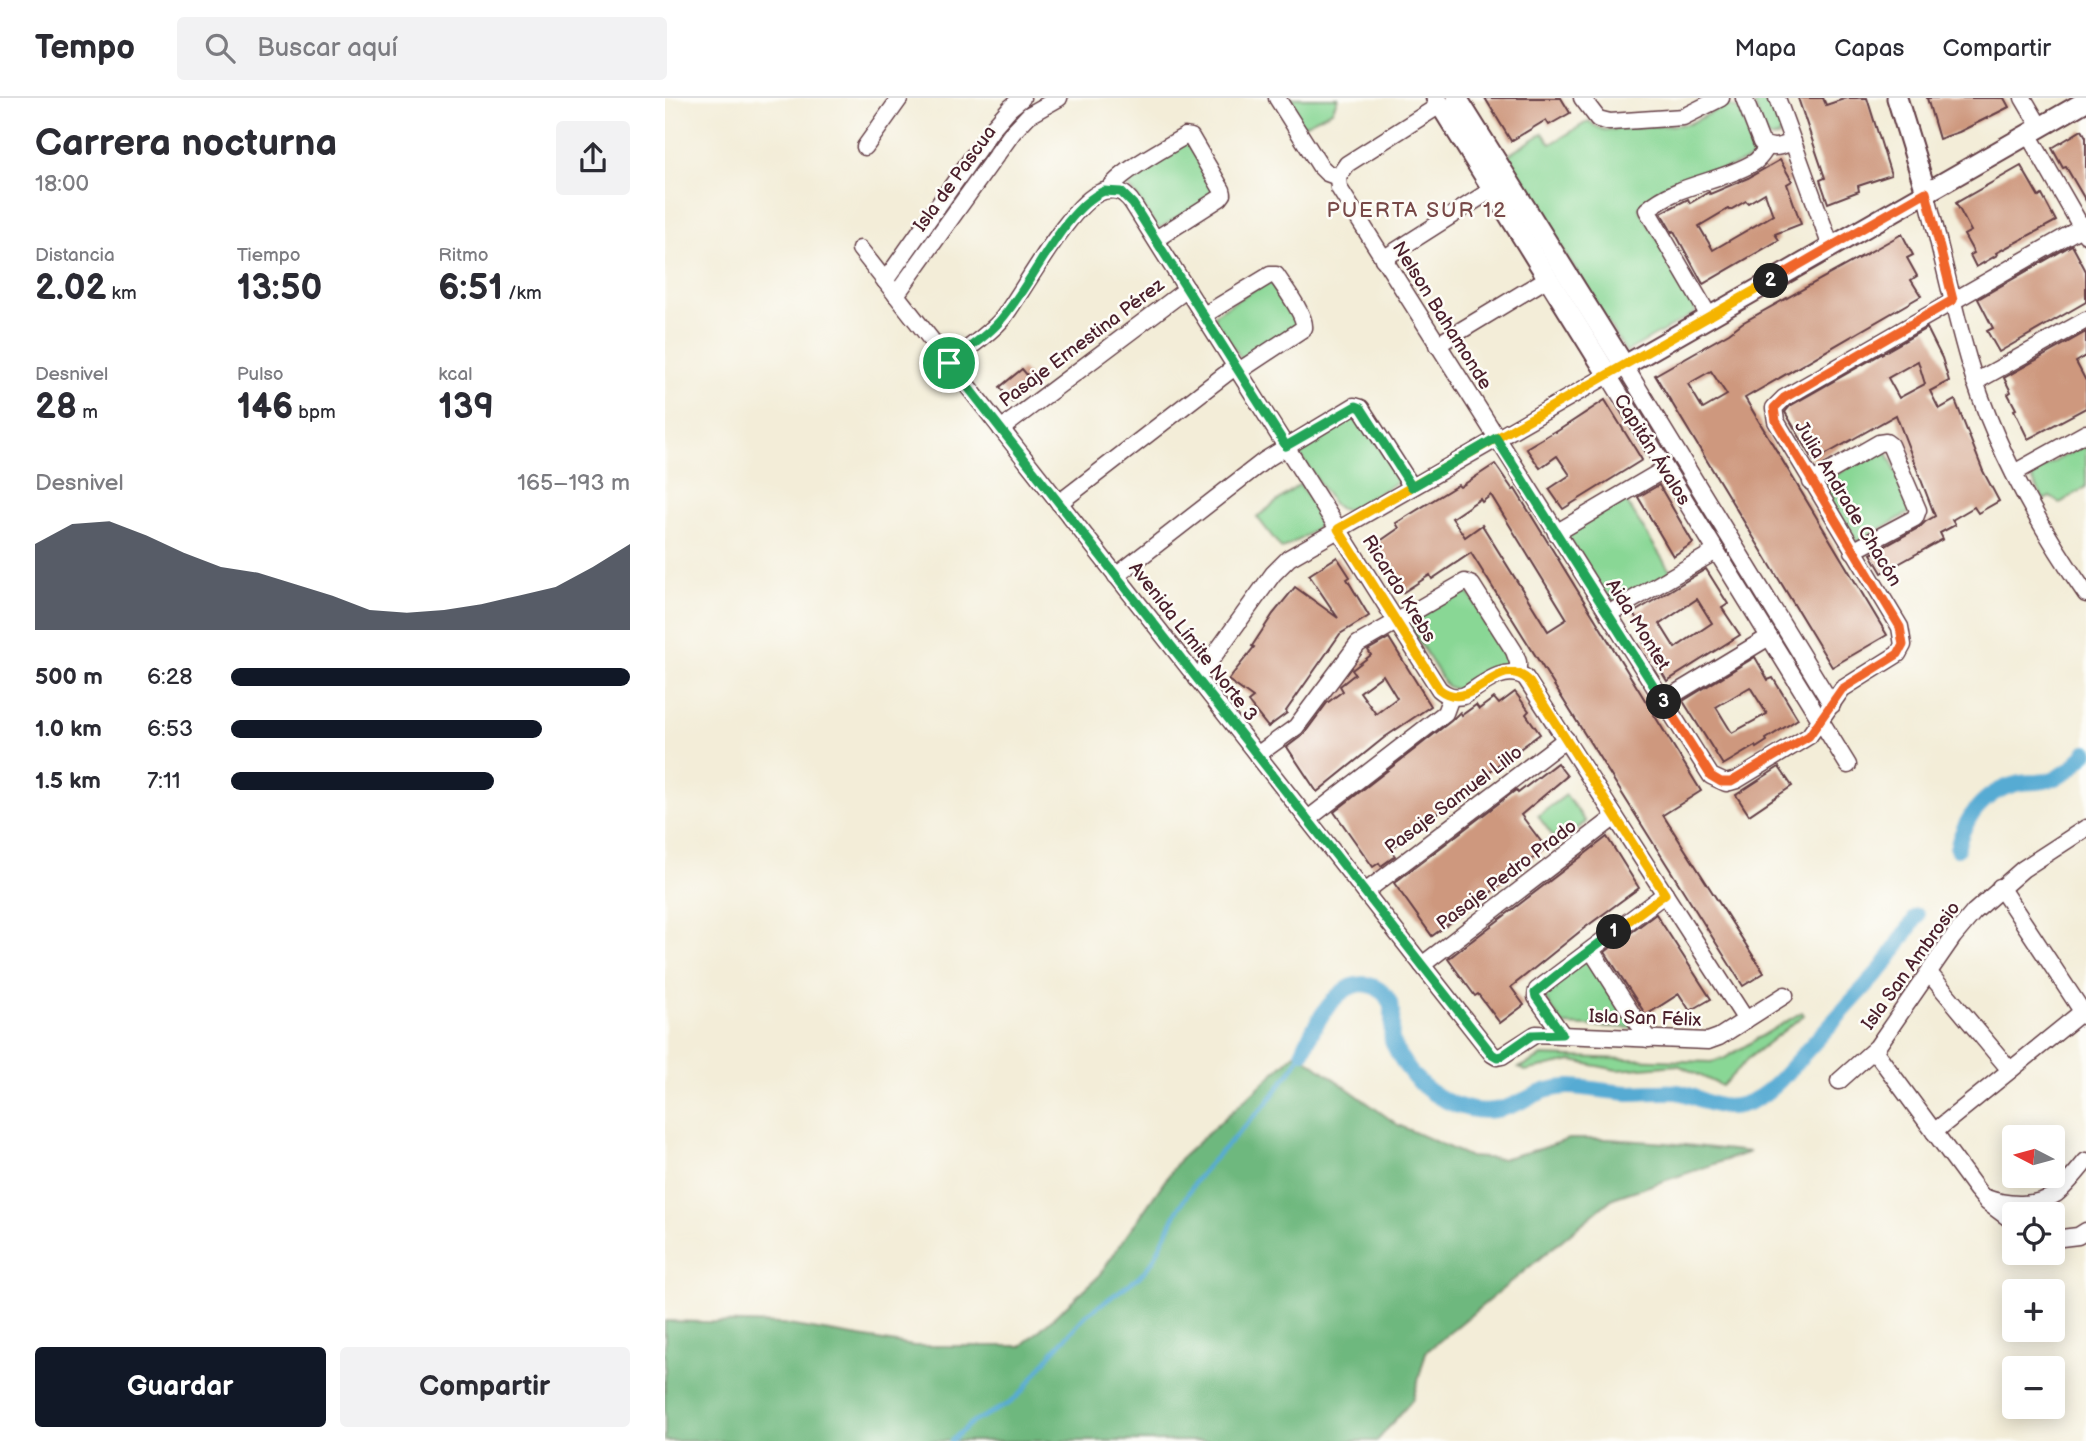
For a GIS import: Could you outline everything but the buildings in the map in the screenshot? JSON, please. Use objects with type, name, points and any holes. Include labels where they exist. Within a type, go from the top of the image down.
[{"type":"street","points":[[865,147],[900,98]]},
{"type":"street","name":"Isla de Pascua","points":[[885,281],[995,125],[1022,98]]},
{"type":"street","name":"Isla de Pascua","points":[[896,295],[1013,132],[1029,115],[1059,98]]},
{"type":"street","points":[[1277,98],[1320,166],[1327,173],[1338,177],[1347,164],[1444,100]]},
{"type":"street","points":[[1582,98],[1598,119],[1610,122],[1683,117],[1721,98]]},
{"type":"street","points":[[1744,98],[1758,137],[1767,147],[1793,142]]},
{"type":"street","points":[[1777,98],[1831,247]]},
{"type":"street","points":[[1897,98],[1926,192],[1975,382],[2014,473],[2050,540],[2086,594]]},
{"type":"street","points":[[1953,300],[2084,230],[2034,130],[2023,98]]},
{"type":"street","name":"Capitán Ávalos","points":[[1444,100],[1493,189],[1548,278],[1616,370],[1665,469],[1848,765]]},
{"type":"street","name":"Capitán Ávalos","points":[[1444,100],[1832,705]]},
{"type":"street","points":[[1197,679],[1280,566],[1297,552],[2086,101]]},
{"type":"street","points":[[949,363],[997,324],[1075,214],[1098,193],[1109,190],[1123,174],[1185,136],[1191,137],[1223,194],[1156,239]]},
{"type":"street","points":[[1709,316],[1647,210],[1689,186],[1752,164],[1767,147]]},
{"type":"street","name":"Nelson Bahamonde","points":[[1338,177],[1339,188],[1496,438]]},
{"type":"street","points":[[1383,259],[1493,189]]},
{"type":"street","name":"Ricardo Krebs","points":[[1109,190],[1121,192],[1128,197],[1439,689],[1451,697]]},
{"type":"street","name":"Avenida Límite Norte 3","points":[[860,249],[1497,1057]]},
{"type":"street","points":[[1059,503],[1237,369],[1304,328],[1305,322],[1276,275],[1270,275],[1204,315]]},
{"type":"street","points":[[1437,345],[1548,278]]},
{"type":"street","name":"Pasaje Ernestina Pérez","points":[[1001,429],[1187,289]]},
{"type":"street","name":"Julia Andrade Chacón","points":[[1832,705],[1842,689],[1898,654],[1903,645],[1900,627],[1811,482],[1776,421],[1774,408],[1784,398],[1953,300]]},
{"type":"street","points":[[1975,382],[2086,320]]},
{"type":"street","points":[[1116,576],[1242,477],[1286,446],[1356,406],[1361,408],[1412,487]]},
{"type":"street","points":[[2014,473],[2086,433]]},
{"type":"street","name":"Aida Montet","points":[[1496,438],[1711,776],[1726,783],[1737,780],[1809,736],[1832,705]]},
{"type":"street","points":[[1811,482],[1879,443],[1886,442],[1890,445],[1918,514],[1853,551]]},
{"type":"street","points":[[1556,533],[1665,469]]},
{"type":"street","points":[[1608,614],[1716,551]]},
{"type":"street","points":[[1257,755],[1296,727],[1358,644],[1465,582],[1470,583],[1514,651],[1518,673]]},
{"type":"street","points":[[1663,701],[1769,637]]},
{"type":"street","points":[[1308,819],[1445,713],[1451,697],[1464,696],[1503,673],[1518,673],[1528,680],[1746,1020]]},
{"type":"street","name":"Pasaje Samuel Lillo","points":[[1365,892],[1566,739]]},
{"type":"street","name":"Pasaje Pedro Prado","points":[[1422,965],[1615,817]]},
{"type":"street","name":"Isla San Ambrosio","points":[[1839,1081],[1874,1050],[1965,922],[2000,887],[2023,869],[2086,828]]},
{"type":"street","points":[[1934,1132],[2010,1070],[2084,1015],[2000,887]]},
{"type":"street","points":[[1562,1034],[1535,993],[1665,894]]},
{"type":"street","points":[[1591,950],[1648,1039]]},
{"type":"street","points":[[1929,973],[2010,1070]]},
{"type":"street","name":"Isla San Félix","points":[[1497,1057],[1532,1035],[1708,1041],[1719,1037],[1785,995]]},
{"type":"street","points":[[1874,1050],[1982,1197],[2002,1213]]},
{"type":"street","points":[[1982,1197],[2018,1204],[2041,1200],[2061,1190],[2086,1161]]},
{"type":"street","points":[[2065,1239],[2086,1231]]},
{"type":"green space","points":[[1283,98],[1338,98],[1332,111],[1302,126]]},
{"type":"green space","points":[[1768,98],[1781,130],[1779,136],[1773,138],[1768,137],[1764,130],[1753,99]]},
{"type":"green space","points":[[1726,105],[1739,109],[1755,151],[1752,159],[1680,185],[1639,208],[1695,300],[1695,313],[1626,352],[1505,157],[1543,133],[1551,144],[1589,121],[1605,130],[1689,124]]},
{"type":"green space","points":[[1187,142],[1217,187],[1215,196],[1159,228],[1123,180]]},
{"type":"green space","points":[[1272,278],[1301,324],[1242,360],[1215,319],[1215,314]]},
{"type":"green space","points":[[1356,412],[1401,480],[1351,509],[1343,510],[1332,502],[1296,449]]},
{"type":"green space","points":[[2086,444],[2086,487],[2060,503],[2050,497],[2044,500],[2032,479],[2034,473]]},
{"type":"green space","points":[[1884,446],[1914,510],[1857,542],[1823,491],[1823,483]]},
{"type":"green space","points":[[1300,484],[1316,509],[1319,524],[1308,534],[1282,549],[1257,517]]},
{"type":"green space","points":[[1624,498],[1672,574],[1611,604],[1568,535]]},
{"type":"green space","points":[[1465,587],[1512,660],[1510,665],[1493,670],[1469,686],[1453,689],[1446,685],[1408,624]]},
{"type":"green space","points":[[1566,795],[1586,822],[1558,843],[1538,816]]},
{"type":"green space","points":[[1588,958],[1634,1028],[1563,1025],[1541,992]]},
{"type":"green space","points":[[1802,1012],[1804,1015],[1750,1057],[1722,1086],[1678,1065],[1617,1070],[1572,1061],[1525,1071],[1519,1068],[1542,1056],[1711,1062],[1723,1059]]},
{"type":"green space","points":[[1297,1052],[1398,1125],[1470,1157],[1501,1159],[1569,1139],[1667,1143],[1750,1152],[1613,1198],[1426,1352],[1413,1399],[1377,1441],[665,1441],[665,1321],[782,1324],[914,1346],[1022,1346],[1097,1278],[1180,1159]]},
{"type":"waterway","points":[[1957,849],[1970,817],[1994,793],[2024,782],[2059,777],[2071,769],[2086,752]]},
{"type":"waterway","points":[[1303,1051],[1320,1018],[1337,996],[1358,985],[1369,985],[1381,991],[1390,1003],[1392,1041],[1405,1065],[1422,1085],[1455,1105],[1485,1111],[1498,1110],[1545,1091],[1571,1087],[1629,1093],[1677,1092],[1712,1104],[1731,1107],[1757,1099],[1779,1081],[1883,967],[1917,916]]},
{"type":"waterway","points":[[951,1441],[971,1423],[1010,1403],[1086,1315],[1139,1277],[1153,1261],[1177,1211],[1197,1179],[1266,1104],[1303,1051]]},
{"type":"district","name":"PUERTA SUR 12","points":[[1417,210]]},
{"type":"route","points":[[949,363],[997,324],[1075,214],[1091,198],[1104,191],[1121,192],[1133,204],[1286,446],[1356,406],[1361,408],[1412,487],[1496,438],[1711,776],[1726,783],[1737,780],[1809,736],[1842,689],[1898,654],[1904,641],[1900,627],[1776,421],[1774,408],[1784,398],[1953,300],[1926,192],[1599,380],[1496,438],[1412,487],[1338,529],[1439,689],[1451,697],[1458,697],[1503,673],[1518,673],[1528,680],[1665,894],[1537,990],[1536,997],[1562,1034],[1532,1035],[1497,1057],[949,363]]}]
